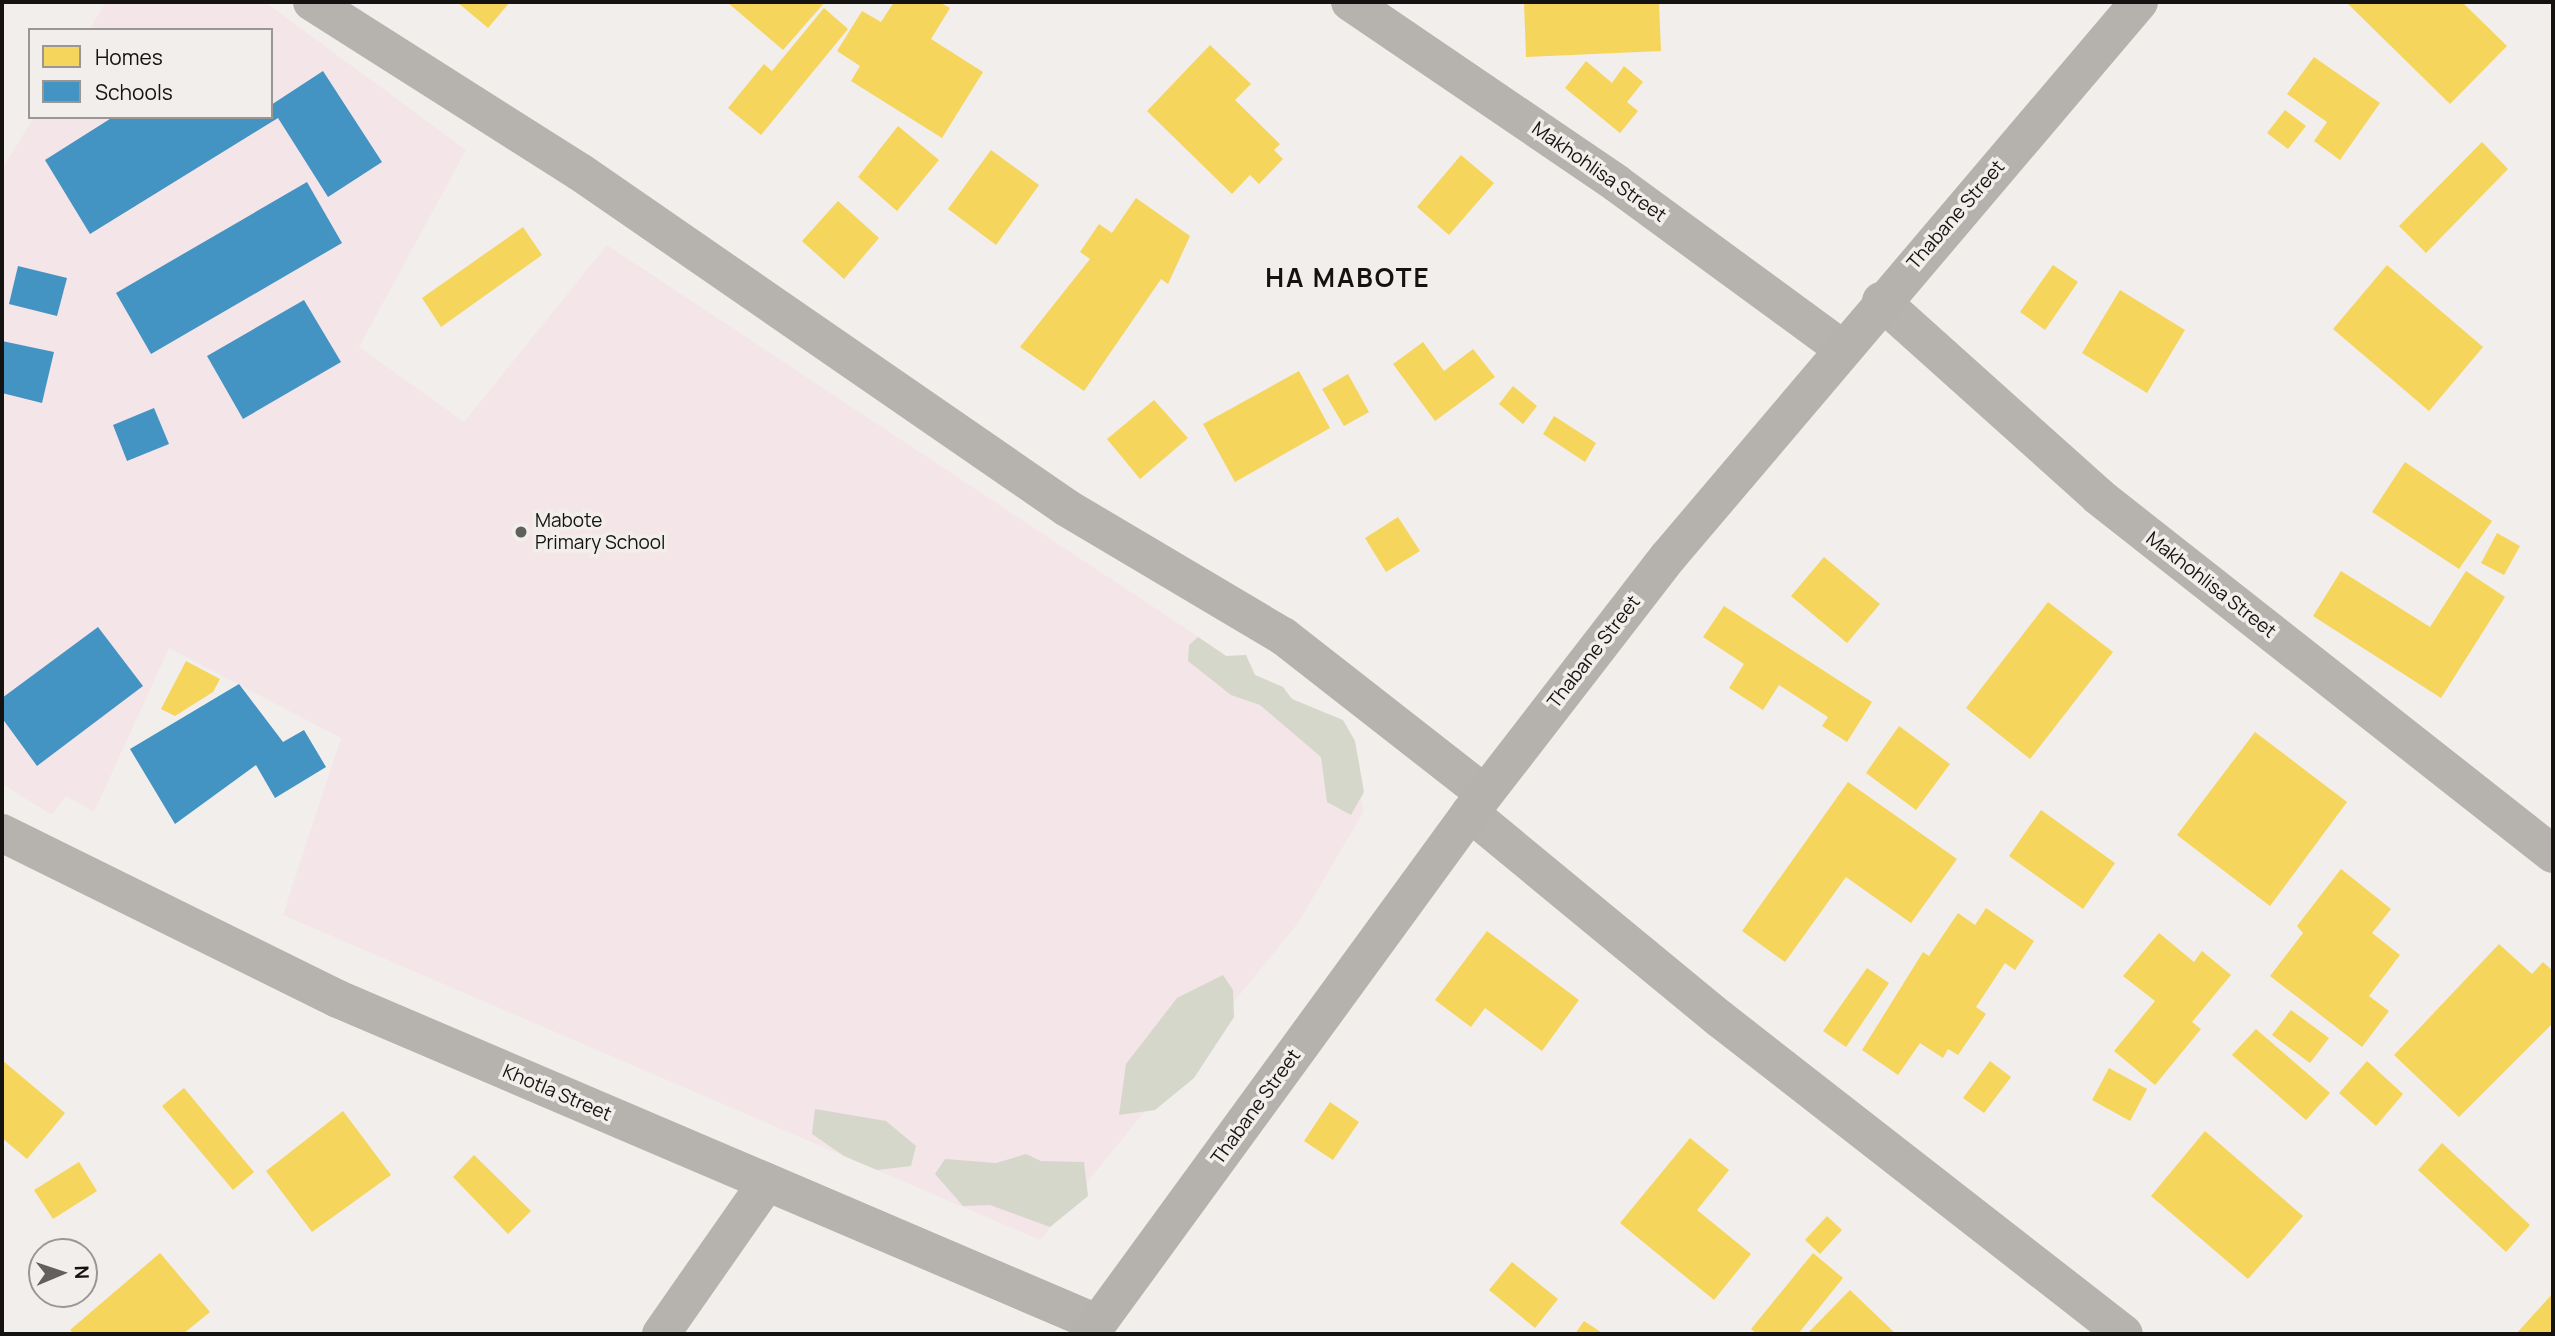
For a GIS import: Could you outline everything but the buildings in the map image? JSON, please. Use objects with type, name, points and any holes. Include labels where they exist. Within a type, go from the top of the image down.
[{"type":"street","points":[[312,2],[580,172],[1067,509],[1283,636],[1477,803],[1720,1019],[2124,1334]]},
{"type":"street","name":"Thabane Street","points":[[1103,1331],[1477,803],[1668,557],[1881,302],[2139,2]]},
{"type":"street","name":"Makhohlisa Street","points":[[1355,3],[1616,183],[1843,349]]},
{"type":"street","name":"Makhohlisa Street","points":[[1881,302],[2098,496],[2553,854]]},
{"type":"street","name":"Khotla Street","points":[[2,833],[338,999],[767,1182],[1103,1331]]},
{"type":"street","points":[[661,1334],[767,1182]]},
{"type":"shaded area","name":"Mabote Primary School","points":[[106,2],[265,2],[466,150],[359,347],[464,422],[607,245],[1345,734],[1364,811],[1298,923],[1040,1240],[283,915],[341,738],[169,648],[94,812],[66,796],[52,815],[2,784],[2,169],[33,119],[273,119],[273,28],[90,28]]},
{"type":"shaded area","points":[[1198,637],[1226,656],[1246,655],[1255,675],[1283,687],[1292,699],[1343,720],[1355,741],[1364,792],[1351,815],[1327,802],[1321,757],[1260,705],[1231,695],[1188,661],[1189,645]]},
{"type":"shaded area","points":[[1223,975],[1233,990],[1234,1017],[1194,1078],[1155,1110],[1119,1115],[1126,1064],[1177,998]]},
{"type":"shaded area","points":[[815,1109],[886,1121],[916,1146],[911,1166],[877,1170],[844,1156],[812,1134]]},
{"type":"shaded area","points":[[1026,1154],[1041,1161],[1084,1162],[1088,1196],[1050,1227],[990,1205],[963,1206],[935,1174],[945,1159],[996,1163]]},
{"type":"place","name":"Mabote Primary School","points":[[521,532]]},
{"type":"district","name":"HA MABOTE","points":[[1348,278]]}]
